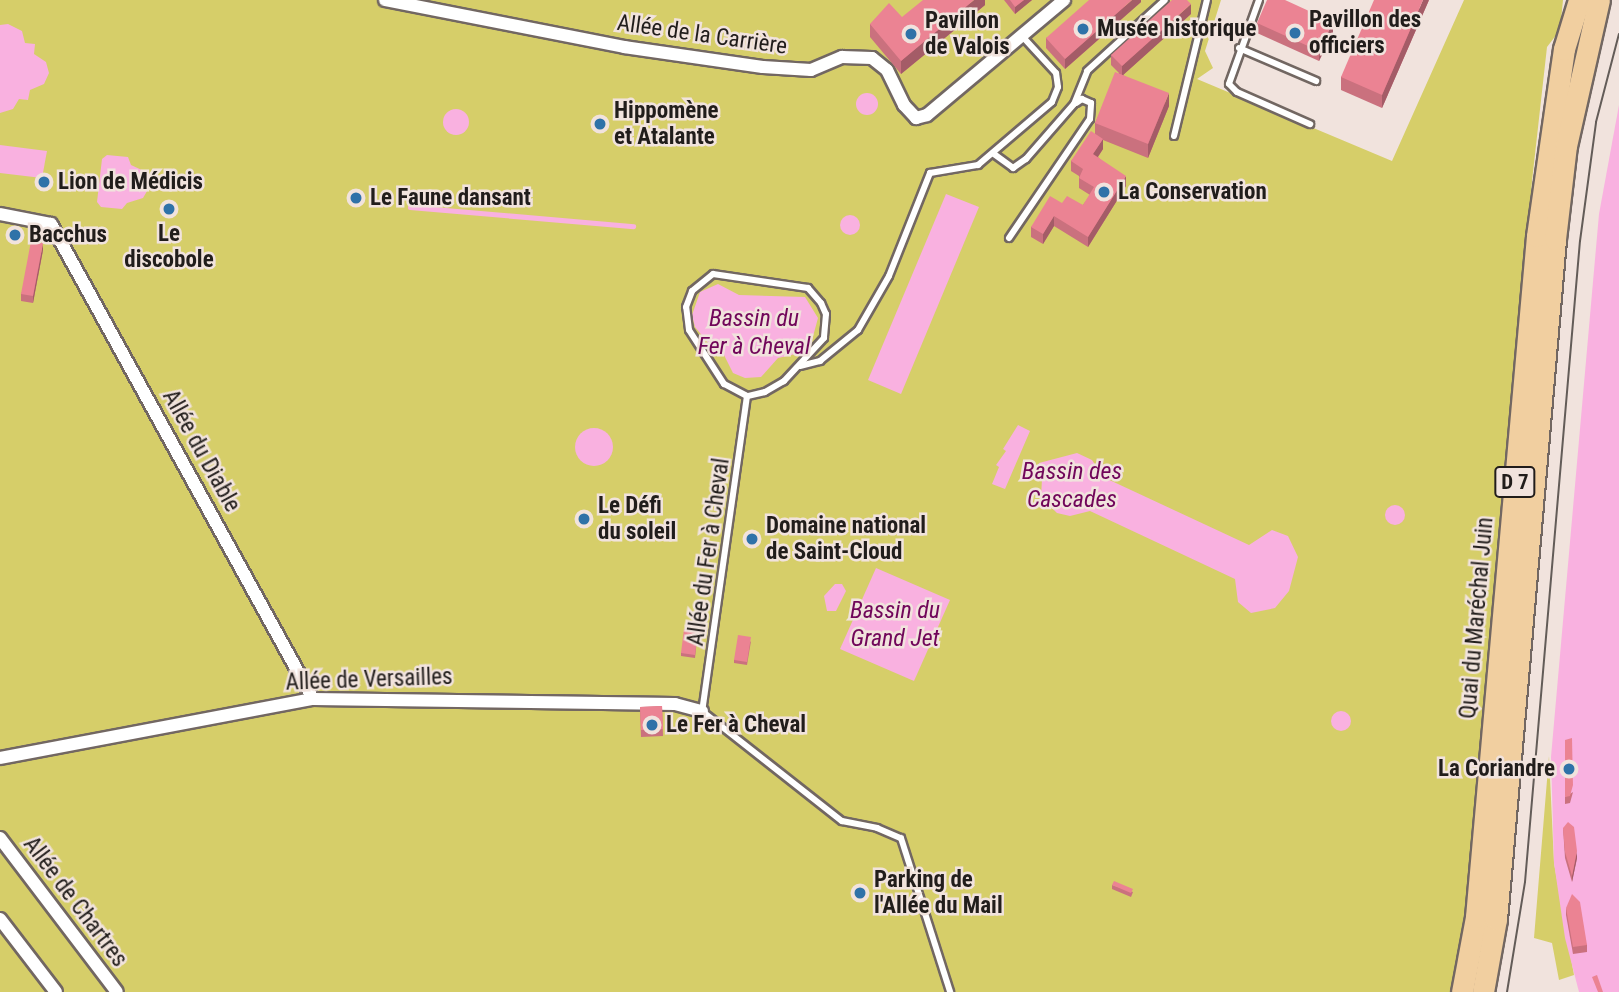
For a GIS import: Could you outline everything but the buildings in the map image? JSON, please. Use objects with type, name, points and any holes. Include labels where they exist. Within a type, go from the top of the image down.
[{"type":"main road","name":"Quai du Maréchal Juin","points":[[1462,992],[1476,917],[1537,236],[1564,49],[1579,0]]},
{"type":"main road","name":"Quai du Maréchal Juin","points":[[1483,992],[1496,919],[1555,239],[1568,133],[1599,0]]},
{"type":"street","name":"Allée de la Carrière","points":[[385,0],[624,47],[763,67],[811,70],[842,57],[863,56],[887,69],[904,105],[916,118],[927,116],[1022,36]]},
{"type":"street","points":[[1022,36],[1064,0]]},
{"type":"street","name":"Allée du Diable","points":[[0,214],[51,224],[313,699]]},
{"type":"street","name":"Allée de Versailles","points":[[0,758],[313,699],[675,704],[702,711]]},
{"type":"street","name":"Allée de Chartres","points":[[0,838],[117,992]]},
{"type":"street","points":[[0,919],[56,992]]},
{"type":"lane","points":[[1074,104],[1087,71],[1163,0]]},
{"type":"lane","points":[[1174,136],[1207,0]]},
{"type":"lane","points":[[1259,0],[1228,78],[1231,87],[1310,124]]},
{"type":"lane","points":[[800,366],[820,361],[858,330],[889,276],[930,173],[978,165],[1052,102],[1059,87],[1056,73],[1022,36]]},
{"type":"lane","points":[[1240,48],[1316,81]]},
{"type":"lane","points":[[994,154],[1007,166],[1021,164],[1074,104],[1082,99],[1091,103],[1090,119],[1009,238]]},
{"type":"lane","points":[[713,274],[808,288],[826,314],[824,338],[800,366],[774,387],[747,397],[724,384],[689,330],[686,307],[692,291],[713,274]]},
{"type":"lane","name":"Allée du Fer à Cheval","points":[[702,711],[747,397]]},
{"type":"lane","points":[[702,711],[842,821],[901,838],[950,992]]},
{"type":"shaded area","name":"Domaine national de Saint-Cloud","points":[[0,0],[1221,0],[1205,51],[1213,68],[1197,79],[1392,161],[1464,0],[1563,0],[1560,30],[1547,47],[1532,181],[1476,897],[1454,992],[0,992]]},
{"type":"shaded area","points":[[1549,756],[1554,863],[1574,975],[1559,980],[1552,943],[1534,938]]},
{"type":"water","points":[[8,24],[22,31],[25,43],[35,44],[34,54],[46,62],[49,73],[44,84],[30,90],[28,100],[19,99],[13,109],[0,113],[0,25]]},
{"type":"water","points":[[867,93],[875,96],[878,104],[875,112],[867,115],[859,112],[856,104],[859,96]]},
{"type":"water","points":[[1619,105],[1619,992],[1579,992],[1565,938],[1554,863],[1551,757],[1599,214]]},
{"type":"water","points":[[456,109],[465,113],[469,122],[465,131],[456,135],[447,131],[443,122],[447,113]]},
{"type":"water","points":[[0,145],[47,151],[42,178],[0,173]]},
{"type":"water","points":[[107,155],[128,157],[131,165],[146,172],[150,186],[143,198],[127,203],[122,209],[101,207],[97,202],[102,159]]},
{"type":"water","points":[[946,194],[979,207],[901,394],[868,380]]},
{"type":"water","points":[[850,215],[857,218],[860,225],[857,232],[850,235],[843,232],[840,225],[843,218]]},
{"type":"water","name":"Bassin du Fer à Cheval","points":[[718,284],[739,295],[805,297],[818,318],[812,340],[792,355],[778,358],[761,377],[745,378],[733,373],[722,351],[709,344],[695,327],[692,315],[700,292]]},
{"type":"water","points":[[1018,425],[1030,431],[1005,489],[992,484],[999,467],[996,465],[1006,451],[1003,449]]},
{"type":"water","points":[[594,428],[607,434],[613,447],[607,460],[594,466],[581,460],[575,447],[581,434]]},
{"type":"water","name":"Bassin des Cascades","points":[[1077,453],[1092,460],[1103,477],[1249,545],[1272,530],[1288,536],[1298,557],[1289,591],[1275,608],[1251,613],[1238,602],[1235,579],[1090,511],[1070,516],[1057,513],[1041,497],[1042,479],[1034,476],[1039,463]]},
{"type":"water","points":[[1391,505],[1399,505],[1405,515],[1399,525],[1391,525],[1385,519],[1385,511]]},
{"type":"water","name":"Bassin du Grand Jet","points":[[876,568],[950,600],[914,681],[840,649]]},
{"type":"water","points":[[835,584],[842,584],[846,591],[836,611],[827,611],[824,596]]},
{"type":"water","points":[[1341,711],[1348,714],[1351,721],[1348,728],[1341,731],[1334,728],[1331,721],[1334,714]]},
{"type":"waterway","points":[[410,207],[633,226]]},
{"type":"tram line","points":[[1507,992],[1525,882],[1580,241],[1596,122],[1619,34]]},
{"type":"place","name":"Musée historique","points":[[1083,29]]},
{"type":"place","name":"Pavillon des officiers","points":[[1295,33]]},
{"type":"place","name":"Pavillon de Valois","points":[[911,34]]},
{"type":"place","name":"Hippomène et Atalante","points":[[600,124]]},
{"type":"place","name":"Lion de Médicis","points":[[44,182]]},
{"type":"place","name":"La Conservation","points":[[1104,192]]},
{"type":"place","name":"Le Faune dansant","points":[[356,198]]},
{"type":"place","name":"Le discobole","points":[[169,209]]},
{"type":"place","name":"Bacchus","points":[[15,235]]},
{"type":"place","name":"Le Défi du soleil","points":[[584,519]]},
{"type":"place","name":"Domaine national de Saint-Cloud","points":[[752,539]]},
{"type":"place","name":"Le Fer à Cheval","points":[[652,725]]},
{"type":"place","name":"La Coriandre","points":[[1569,769]]},
{"type":"place","name":"Parking de l'Allée du Mail","points":[[860,893]]}]
